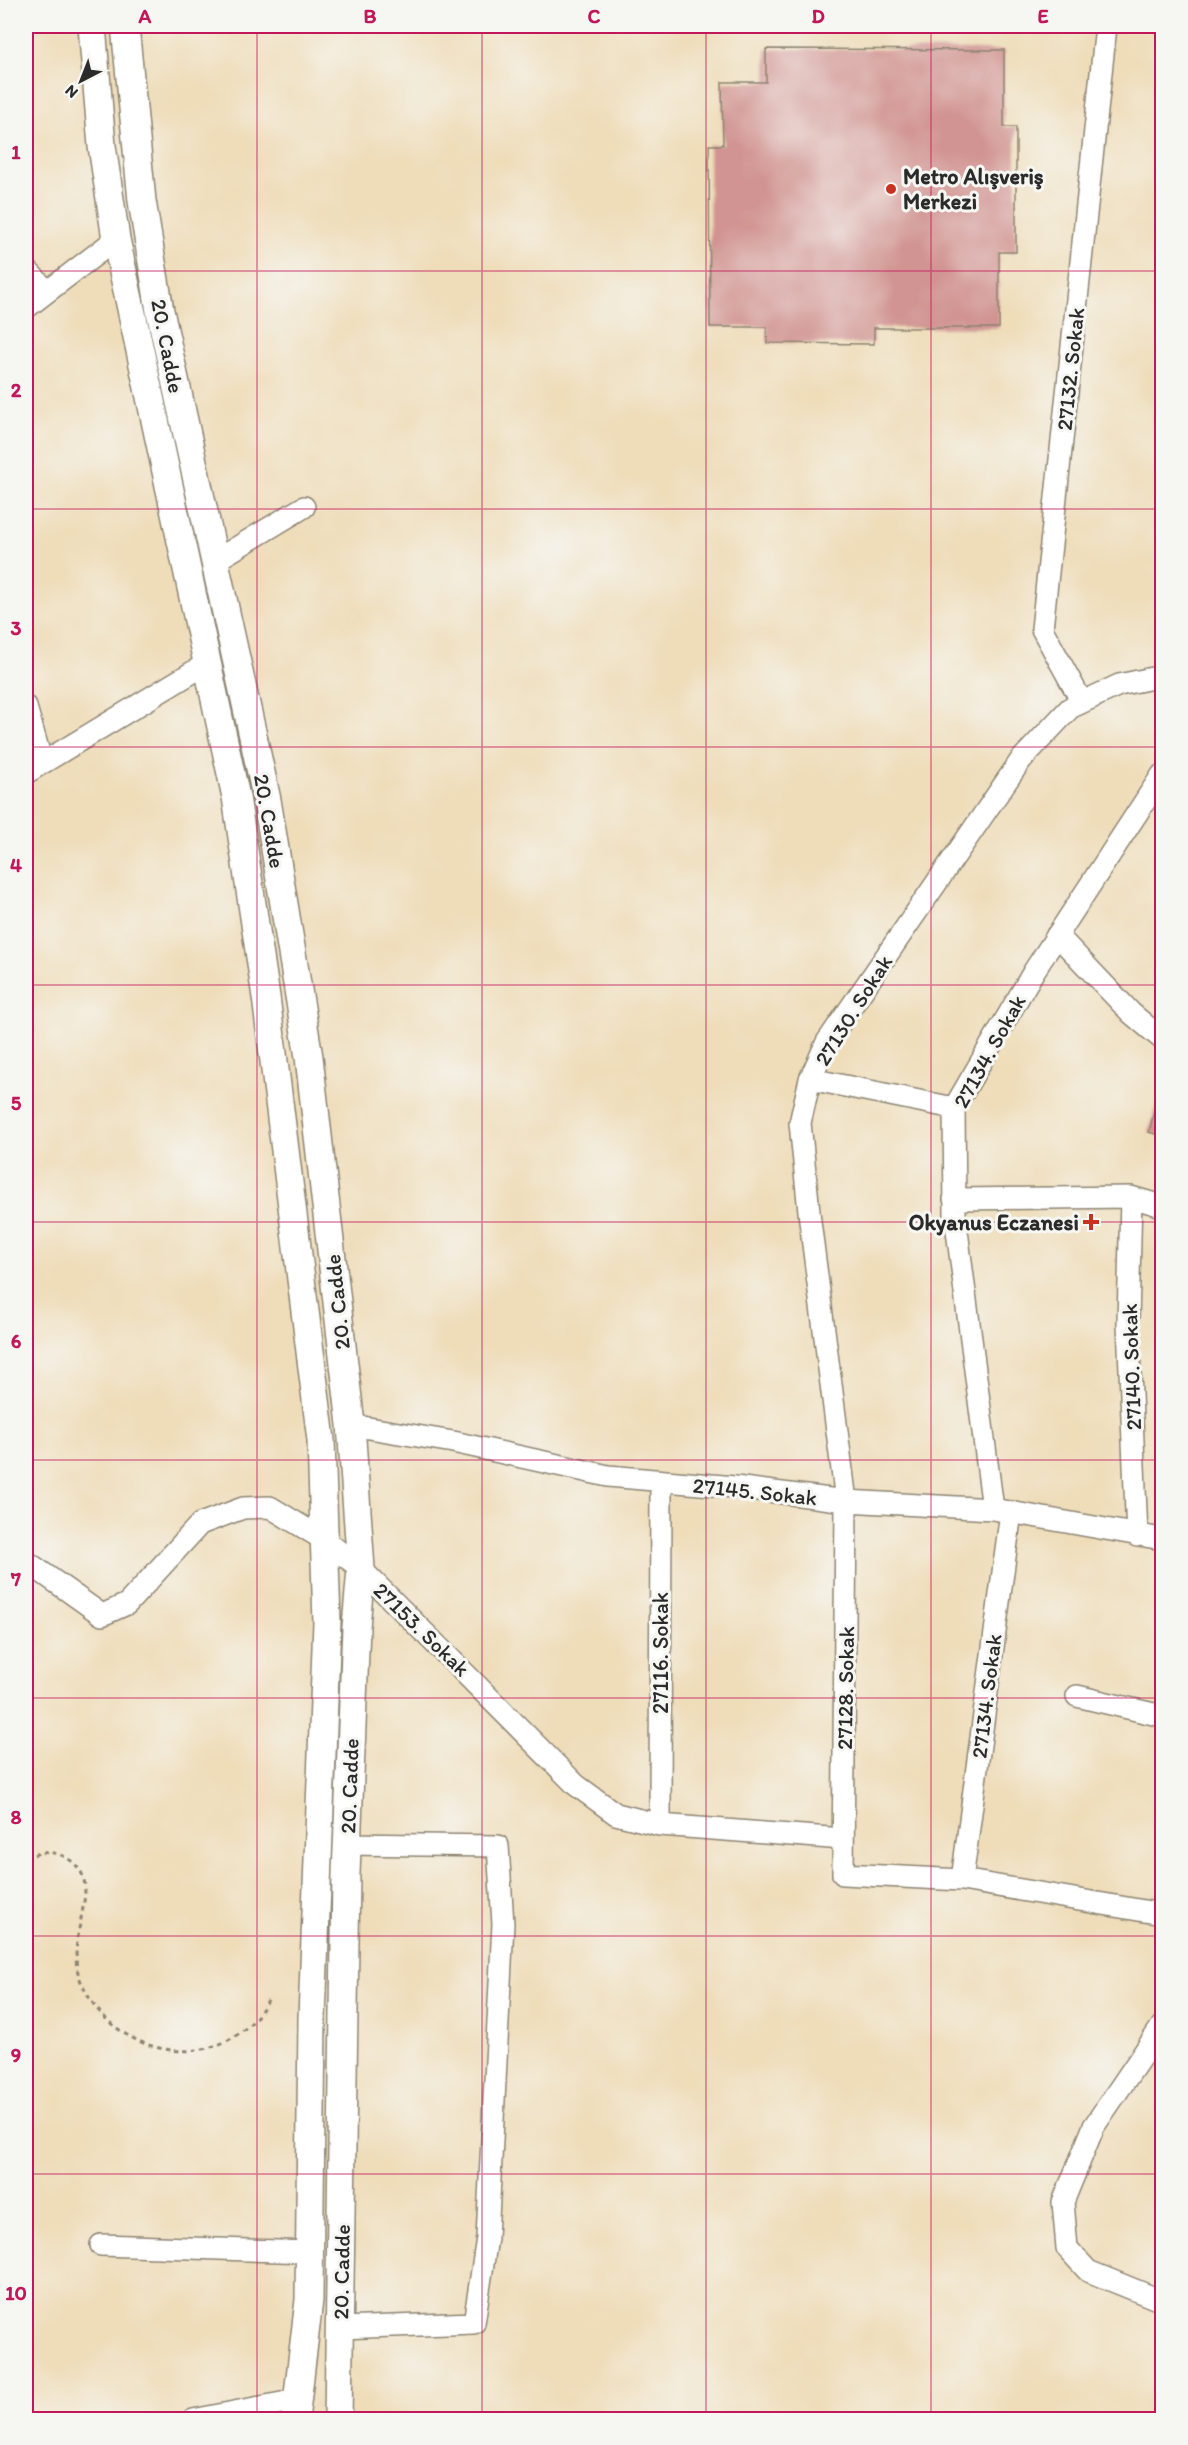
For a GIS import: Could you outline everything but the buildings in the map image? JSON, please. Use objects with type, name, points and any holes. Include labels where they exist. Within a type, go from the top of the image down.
[{"type":"main road","points":[[77,26],[96,71]]},
{"type":"main road","points":[[92,26],[102,146],[116,239],[236,796],[266,997],[321,1440],[327,1622],[312,2018],[309,2300],[296,2410]]},
{"type":"main road","points":[[106,26],[119,124],[142,201]]},
{"type":"main road","points":[[125,26],[142,201]]},
{"type":"main road","points":[[129,64],[138,26]]},
{"type":"main road","name":"20. Cadde","points":[[142,201],[160,311],[213,562],[267,800],[307,1045],[351,1425],[361,1569],[347,1844],[338,2420]]},
{"type":"street","name":"27132. Sokak","points":[[1082,702],[1042,628],[1106,26]]},
{"type":"street","points":[[26,308],[46,290],[116,239]]},
{"type":"street","points":[[26,269],[46,290]]},
{"type":"street","points":[[213,562],[304,507]]},
{"type":"street","points":[[26,707],[34,768],[206,664]]},
{"type":"street","name":"27130. Sokak","points":[[846,1501],[810,1221],[800,1123],[810,1079],[827,1042],[1021,760],[1070,708],[1119,685],[1162,676]]},
{"type":"street","name":"27134. Sokak","points":[[962,1880],[1002,1510],[954,1199],[954,1108],[1057,935],[1162,775]]},
{"type":"street","points":[[1057,935],[1131,1013],[1162,1039]]},
{"type":"street","points":[[810,1079],[954,1108]]},
{"type":"street","points":[[954,1199],[1131,1197],[1162,1204]]},
{"type":"street","name":"27140. Sokak","points":[[1131,1197],[1128,1323],[1137,1536]]},
{"type":"street","name":"27145. Sokak","points":[[351,1425],[453,1442],[608,1476],[846,1501],[1002,1510],[1162,1539]]},
{"type":"street","name":"27116. Sokak","points":[[660,1825],[661,1481]]},
{"type":"street","name":"27128. Sokak","points":[[846,1501],[843,1874],[962,1880]]},
{"type":"street","name":"27153. Sokak","points":[[26,1561],[102,1615],[127,1604],[200,1524],[243,1508],[270,1507],[326,1540],[361,1569],[576,1785],[616,1814],[660,1825],[843,1839]]},
{"type":"street","points":[[1077,1696],[1162,1716]]},
{"type":"street","points":[[340,2328],[474,2323],[487,2238],[503,1924],[498,1846],[347,1844]]},
{"type":"street","points":[[962,1880],[1158,1917]]},
{"type":"street","points":[[1162,2026],[1094,2126],[1063,2202],[1067,2248],[1088,2271],[1162,2301]]},
{"type":"street","points":[[101,2246],[310,2252]]},
{"type":"street","points":[[193,2420],[296,2410]]},
{"type":"path","points":[[26,1859],[39,1853],[52,1852],[69,1859],[81,1873],[86,1897],[75,1946],[80,1978],[94,2007],[117,2031],[146,2046],[178,2052],[211,2047],[240,2032],[263,2010],[270,1996]]},
{"type":"place","name":"Metro Alışveriş Merkezi","points":[[891,189]]},
{"type":"place","name":"Okyanus Eczanesi","points":[[1091,1222]]}]
